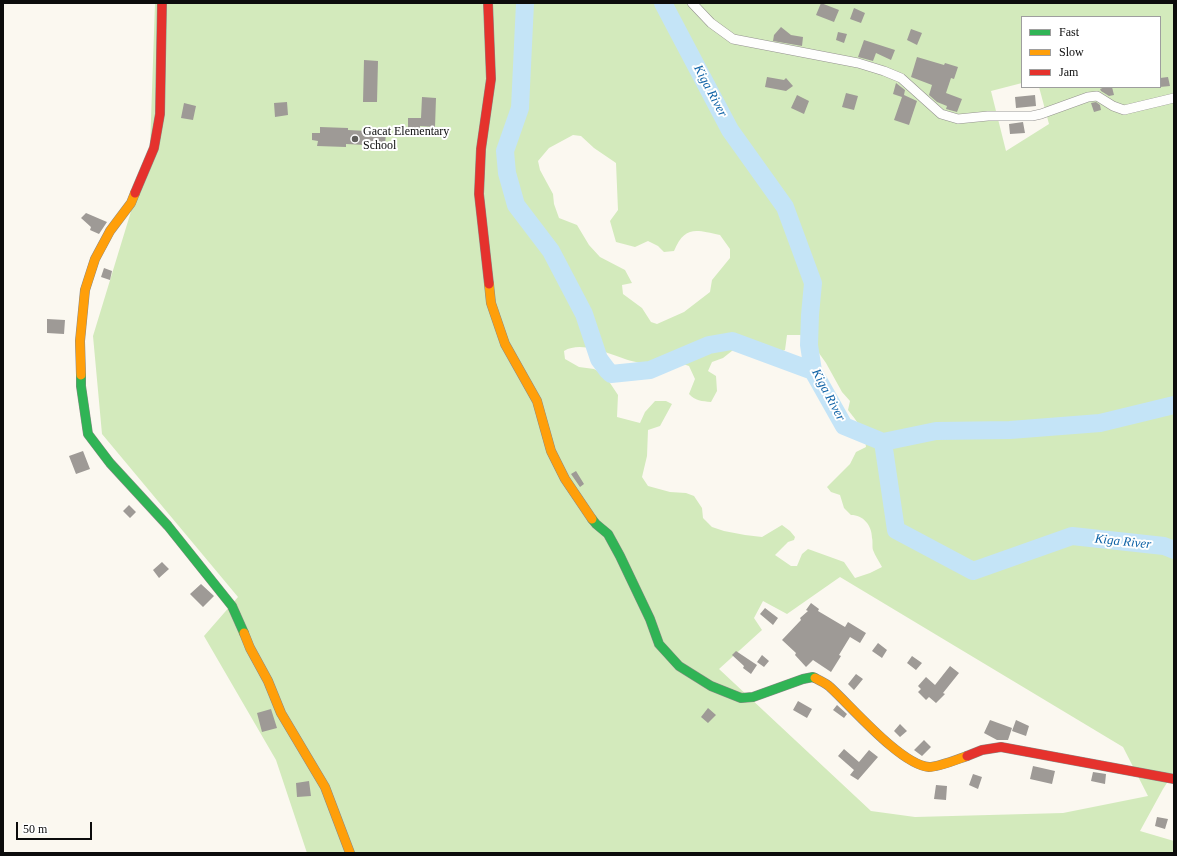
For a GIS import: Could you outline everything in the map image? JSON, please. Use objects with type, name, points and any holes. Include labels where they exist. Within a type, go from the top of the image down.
[{"type":"street","points":[[162,3],[160,114],[154,148],[131,203],[110,231],[94,259],[85,290],[80,341],[81,386],[88,434],[110,463],[168,526],[232,606],[250,648],[268,681],[281,713],[326,787],[350,853]]},
{"type":"street","points":[[488,3],[491,79],[481,149],[479,194],[491,302],[505,344],[537,401],[551,451],[565,479],[596,524],[608,534],[647,612],[659,644],[679,666],[711,686],[742,698],[753,698],[803,679],[813,677],[829,686],[887,742],[910,761],[929,767],[954,761],[982,750],[1001,747],[1174,779]]},
{"type":"street","points":[[692,3],[711,23],[733,39],[858,63],[884,70],[901,78],[941,114],[958,119],[988,116],[1032,116],[1088,97],[1097,96],[1113,106],[1124,110],[1174,98]]},
{"type":"green space","points":[[155,3],[1174,3],[1174,772],[1140,831],[1174,841],[1174,853],[307,853],[276,760],[204,636],[238,597],[102,434],[93,336],[150,149]],"holes":[[[573,135],[581,136],[594,148],[616,163],[618,210],[610,221],[616,242],[635,247],[648,241],[658,246],[664,252],[674,251],[682,237],[692,231],[698,231],[720,235],[730,249],[730,258],[712,280],[710,292],[684,312],[657,324],[651,322],[642,308],[623,294],[622,285],[632,283],[625,270],[600,257],[589,245],[577,225],[559,218],[554,204],[553,194],[540,170],[538,161],[549,148]],[[787,335],[800,335],[809,339],[826,363],[842,392],[850,401],[848,410],[862,432],[865,442],[866,447],[856,452],[850,464],[827,487],[831,492],[840,495],[844,508],[851,515],[855,515],[863,519],[869,525],[872,533],[873,550],[882,567],[855,578],[844,562],[808,549],[802,554],[797,566],[791,566],[775,555],[788,542],[794,540],[795,537],[782,525],[762,537],[724,531],[712,527],[703,518],[702,508],[694,496],[686,493],[670,492],[648,486],[642,477],[647,456],[648,430],[660,426],[672,404],[666,401],[655,401],[645,412],[640,423],[617,417],[618,395],[610,383],[601,373],[594,369],[579,367],[565,359],[564,351],[572,348],[590,348],[636,362],[677,362],[689,366],[695,379],[689,394],[696,399],[711,402],[717,391],[716,376],[708,371],[712,362],[723,358],[742,343],[755,343],[766,347],[775,354],[785,350]],[[840,577],[1123,747],[1148,796],[1063,813],[915,817],[871,811],[719,669],[762,630],[754,618],[763,601],[787,614]]]},
{"type":"building","points":[[821,3],[839,10],[834,22],[816,15]]},
{"type":"building","points":[[854,8],[865,13],[861,23],[850,19]]},
{"type":"building","points":[[781,27],[791,35],[803,37],[802,46],[773,41],[774,35]]},
{"type":"building","points":[[911,29],[922,33],[917,45],[907,40]]},
{"type":"building","points":[[838,32],[847,34],[844,43],[836,40]]},
{"type":"building","points":[[864,40],[895,50],[891,60],[876,53],[873,61],[858,57]]},
{"type":"building","points":[[917,57],[944,65],[945,63],[958,67],[954,79],[951,78],[946,93],[962,99],[957,112],[946,109],[947,106],[937,102],[929,95],[932,85],[911,77]]},
{"type":"building","points":[[364,60],[378,61],[377,102],[363,102]]},
{"type":"building","points":[[767,77],[784,80],[786,78],[793,86],[786,91],[765,87]]},
{"type":"building","points":[[1168,77],[1170,86],[1161,87],[1161,78]]},
{"type":"building","points":[[896,83],[905,90],[904,95],[917,101],[909,125],[894,120],[902,97],[893,94]]},
{"type":"building","points":[[1112,88],[1114,95],[1109,96],[1100,89]]},
{"type":"building","points":[[846,93],[858,96],[854,110],[842,107]]},
{"type":"building","points":[[797,95],[809,101],[804,114],[791,108]]},
{"type":"building","points":[[1035,95],[1036,106],[1016,108],[1015,97]]},
{"type":"building","points":[[422,97],[436,98],[435,127],[420,126],[420,130],[408,130],[408,118],[421,118]]},
{"type":"building","points":[[287,102],[288,115],[275,117],[274,103]]},
{"type":"building","points":[[1096,102],[1100,105],[1101,110],[1094,112],[1091,103]]},
{"type":"building","points":[[184,103],[196,106],[193,120],[181,118]]},
{"type":"building","points":[[1023,122],[1025,133],[1010,134],[1009,124]]},
{"type":"building","points":[[320,127],[386,132],[385,146],[346,144],[346,147],[317,146],[318,141],[312,140],[312,133],[320,133]]},
{"type":"building","points":[[86,213],[107,222],[99,234],[90,230],[91,227],[81,218]]},
{"type":"building","points":[[104,268],[112,271],[110,280],[101,277]]},
{"type":"building","points":[[47,319],[65,320],[64,334],[47,333]]},
{"type":"building","points":[[83,451],[90,469],[76,474],[69,456]]},
{"type":"building","points":[[576,471],[584,484],[580,487],[571,474]]},
{"type":"building","points":[[129,505],[136,512],[130,518],[123,511]]},
{"type":"building","points":[[162,562],[169,569],[159,578],[153,570]]},
{"type":"building","points":[[201,584],[214,596],[203,607],[190,594]]},
{"type":"building","points":[[811,603],[819,609],[818,611],[845,627],[848,622],[866,633],[860,643],[850,637],[831,672],[813,660],[806,667],[795,655],[796,653],[782,640],[801,620],[800,618],[808,611],[806,610]]},
{"type":"building","points":[[765,608],[778,618],[773,625],[760,614]]},
{"type":"building","points":[[878,643],[887,650],[882,658],[872,651]]},
{"type":"building","points":[[736,651],[757,665],[751,674],[743,668],[744,666],[732,655]]},
{"type":"building","points":[[762,655],[769,661],[764,667],[757,662]]},
{"type":"building","points":[[912,656],[922,663],[916,670],[907,663]]},
{"type":"building","points":[[950,666],[959,673],[943,693],[945,694],[936,703],[929,697],[926,700],[918,692],[921,689],[918,686],[926,677],[935,685]]},
{"type":"building","points":[[856,674],[863,679],[854,690],[848,684]]},
{"type":"building","points":[[798,701],[812,709],[807,718],[793,710]]},
{"type":"building","points":[[837,705],[847,714],[844,718],[833,710]]},
{"type":"building","points":[[708,708],[716,715],[708,723],[701,717]]},
{"type":"building","points":[[271,709],[277,728],[262,732],[257,713]]},
{"type":"building","points":[[990,720],[1012,728],[1008,740],[997,740],[984,733]]},
{"type":"building","points":[[1016,720],[1029,726],[1026,736],[1012,731]]},
{"type":"building","points":[[900,724],[907,731],[900,737],[894,731]]},
{"type":"building","points":[[924,740],[931,747],[922,756],[914,750]]},
{"type":"building","points":[[844,749],[859,762],[869,750],[878,757],[858,780],[850,775],[854,770],[838,756]]},
{"type":"building","points":[[1033,766],[1055,771],[1052,784],[1030,779]]},
{"type":"building","points":[[1093,772],[1106,774],[1105,784],[1091,781]]},
{"type":"building","points":[[973,774],[982,777],[978,789],[969,785]]},
{"type":"building","points":[[309,781],[311,796],[297,797],[296,783]]},
{"type":"building","points":[[936,785],[947,786],[946,800],[934,799]]},
{"type":"building","points":[[1157,817],[1168,819],[1165,829],[1155,826]]},
{"type":"waterway","points":[[525,3],[520,108],[505,151],[507,173],[516,205],[551,251],[584,314],[599,359],[608,371],[611,374],[650,370],[709,345],[732,341],[813,371]]},
{"type":"waterway","name":"Kiga River","points":[[663,3],[730,130],[785,207],[813,283],[809,345],[813,371],[844,426],[883,442],[896,530],[973,571],[1072,536],[1164,546],[1174,550]]},
{"type":"waterway","points":[[883,442],[936,431],[1010,430],[1100,423],[1174,405]]},
{"type":"traffic: fast","points":[[81,375],[81,386],[88,434],[110,463],[168,526],[232,606],[244,633]]},
{"type":"traffic: fast","points":[[592,519],[608,534],[650,619],[659,644],[679,666],[711,686],[741,698],[753,697],[803,679],[815,678]]},
{"type":"traffic: slow","points":[[81,375],[80,341],[85,290],[95,259],[110,231],[131,203],[135,193]]},
{"type":"traffic: slow","points":[[489,284],[491,303],[505,344],[537,401],[551,451],[565,479],[592,519]]},
{"type":"traffic: slow","points":[[244,633],[250,648],[268,681],[281,713],[325,787],[350,853]]},
{"type":"traffic: slow","points":[[815,678],[830,687],[891,746],[918,764],[933,767],[967,756]]},
{"type":"traffic: jam","points":[[135,193],[154,148],[160,114],[162,3]]},
{"type":"traffic: jam","points":[[488,3],[491,79],[481,149],[479,194],[489,284]]},
{"type":"traffic: jam","points":[[967,756],[982,750],[1001,747],[1174,779]]},
{"type":"place","name":"Gacat Elementary School","points":[[355,139]]}]
